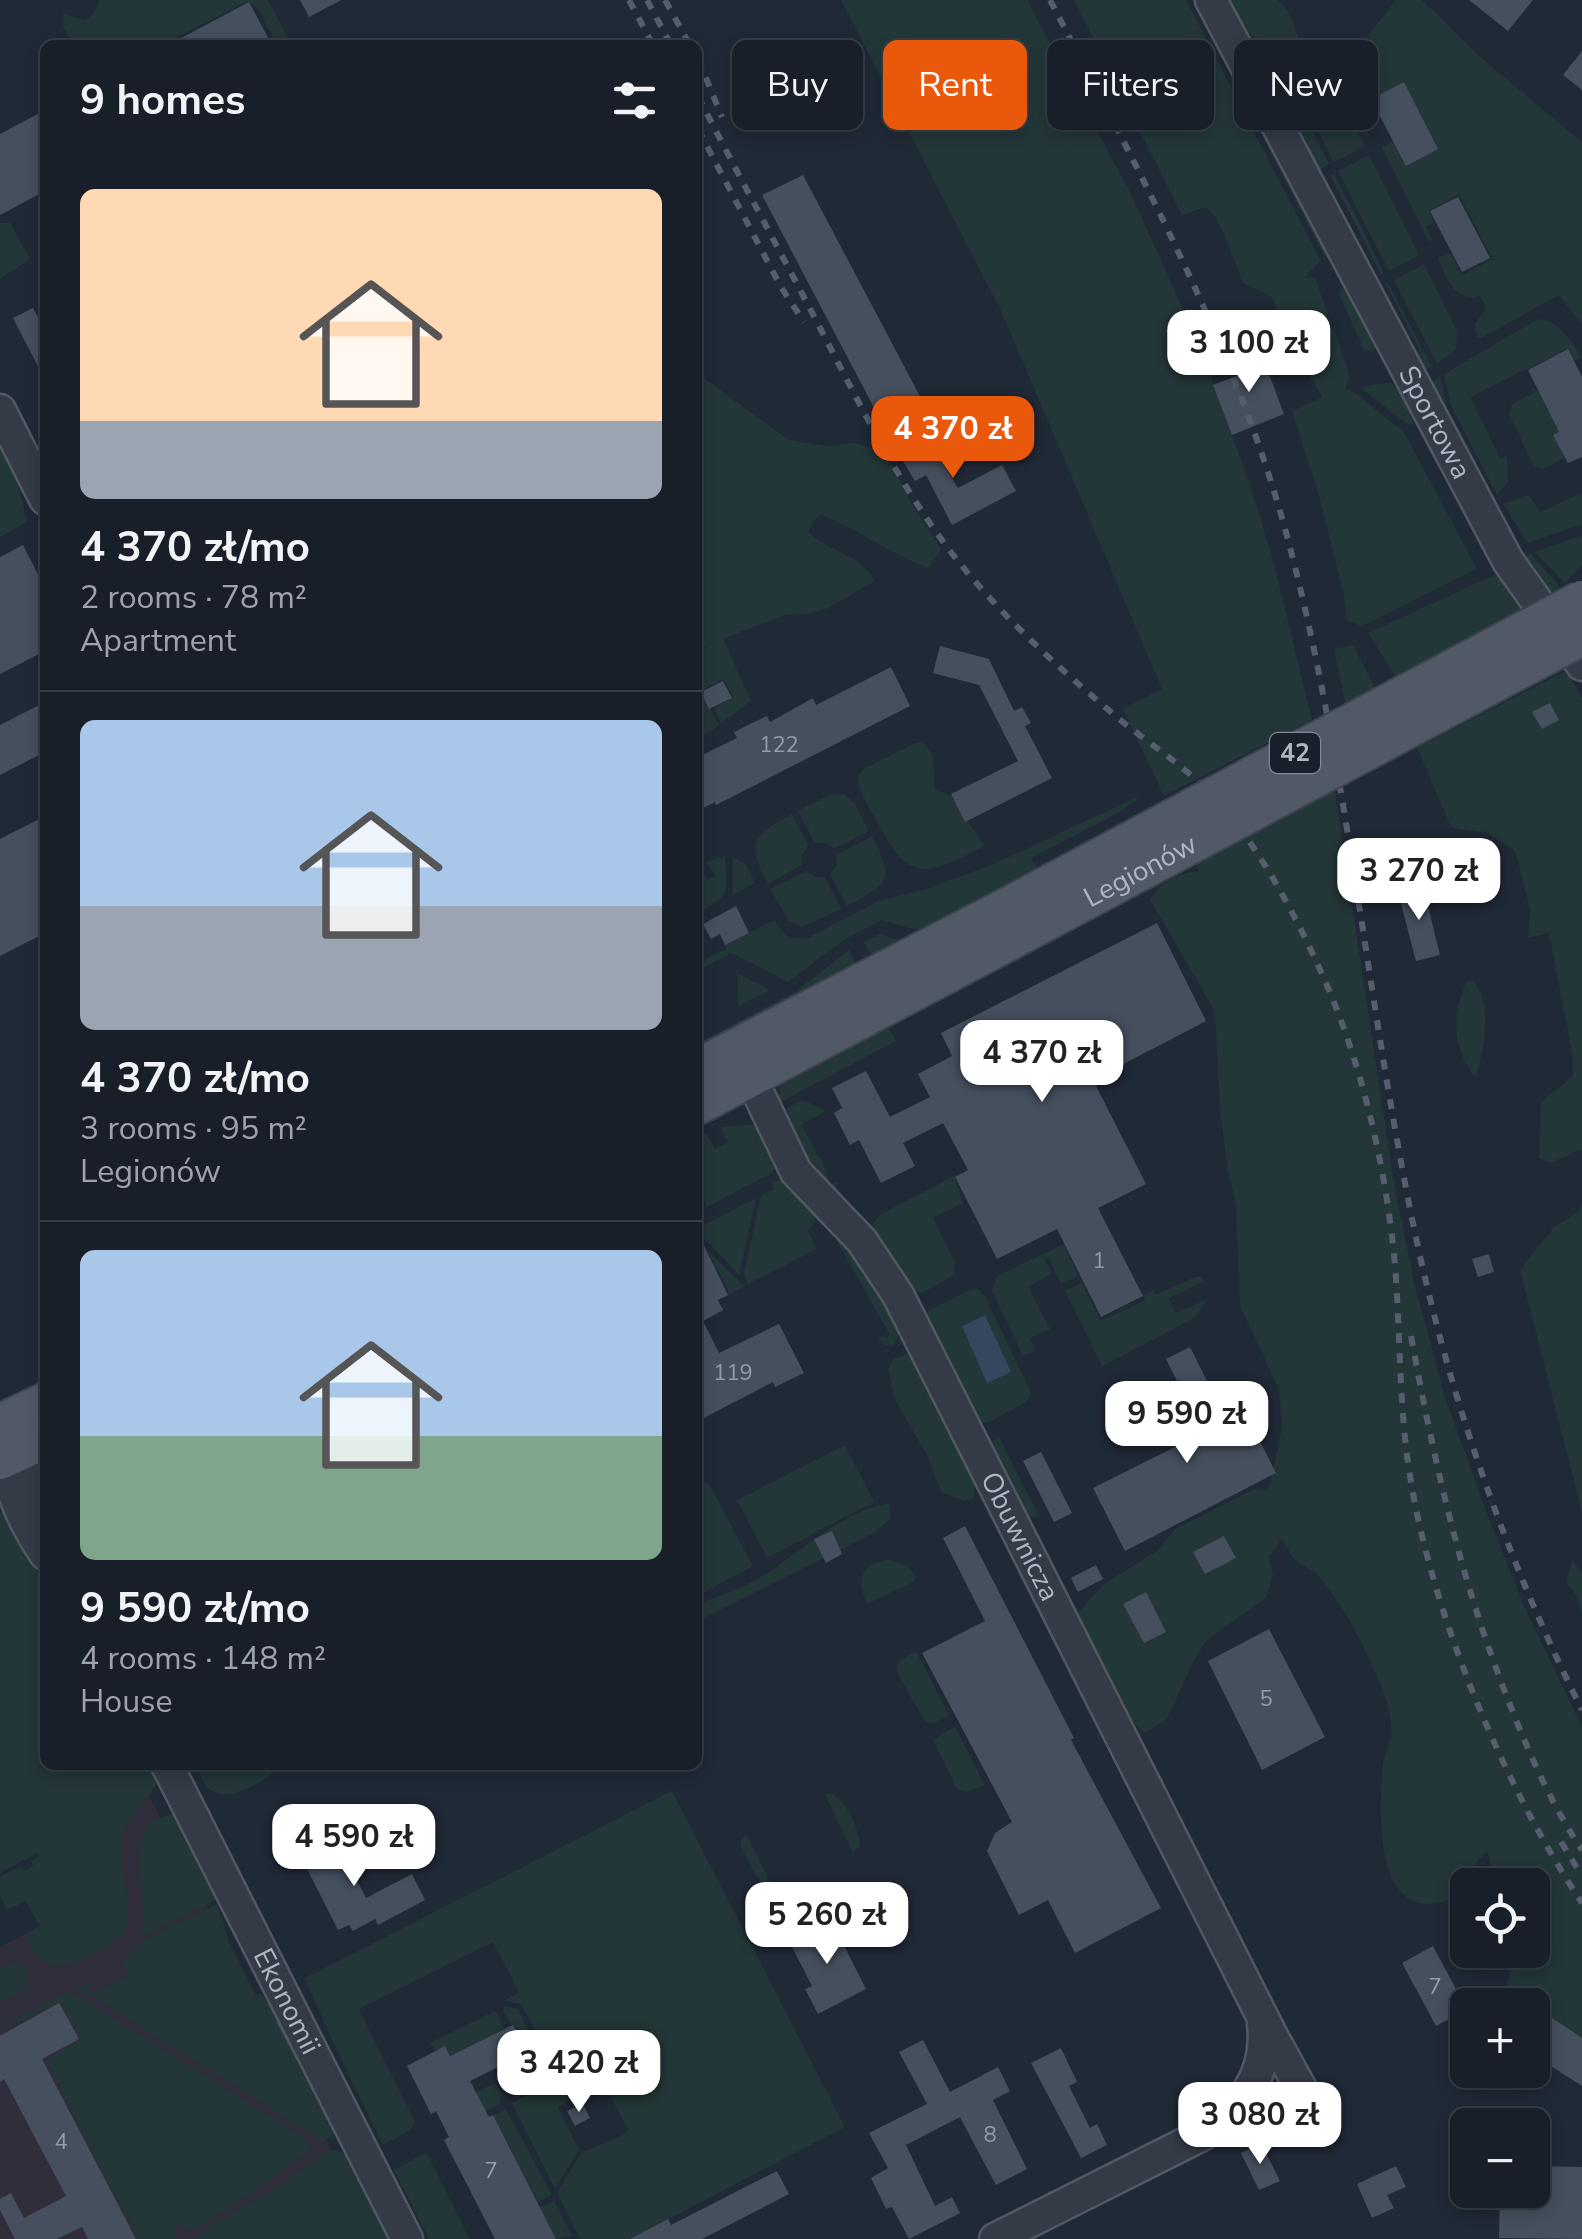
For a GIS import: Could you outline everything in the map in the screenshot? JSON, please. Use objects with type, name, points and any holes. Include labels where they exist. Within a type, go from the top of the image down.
[{"type":"main road","name":"Legionów","points":[[702,1092],[1582,600]]},
{"type":"main road","name":"Legionów","points":[[702,1093],[750,1078],[1017,919],[1569,632]]},
{"type":"main road","points":[[13,1473],[40,1420]]},
{"type":"street","name":"Sportowa","points":[[1211,0],[1498,544],[1569,632],[1582,666]]},
{"type":"street","points":[[0,410],[40,489]]},
{"type":"street","name":"Obuwnicza","points":[[750,1078],[796,1172],[862,1241],[898,1295],[1306,2096]]},
{"type":"street","points":[[40,1464],[13,1473],[40,1541]]},
{"type":"street","name":"Ekonomii","points":[[170,1770],[407,2239]]},
{"type":"street","name":"Obuwnicza","points":[[995,2239],[1223,2122],[1245,2098],[1260,2069],[1265,2037],[1261,2014]]},
{"type":"shaded area","points":[[99,0],[268,0],[289,40],[274,40],[258,9],[248,1],[172,40],[72,40],[63,27],[63,14],[86,20]]},
{"type":"shaded area","points":[[841,0],[1027,0],[1048,40],[1047,130],[1097,130],[1129,190],[1200,346],[1272,556],[1312,720],[1164,796],[1123,709],[1162,689],[1002,313],[908,130],[1027,130],[1027,40],[883,40],[883,82]]},
{"type":"shaded area","points":[[1074,0],[1186,0],[1207,40],[1094,40]]},
{"type":"shaded area","points":[[1192,0],[1199,0],[1234,68],[1234,81],[1214,40]]},
{"type":"shaded area","points":[[1225,0],[1278,0],[1288,11],[1300,40],[1257,40]]},
{"type":"shaded area","points":[[1396,0],[1422,0],[1486,62],[1582,142],[1582,325],[1559,295],[1477,337],[1475,324],[1486,309],[1480,296],[1457,292],[1437,257],[1450,253],[1462,275],[1492,259],[1459,194],[1429,210],[1434,223],[1426,227],[1432,240],[1429,242],[1382,148],[1393,141],[1378,116],[1378,40],[1365,40]]},
{"type":"shaded area","points":[[1214,54],[1234,93],[1234,130],[1253,130],[1321,261],[1304,278],[1315,277],[1350,375],[1345,391],[1350,389],[1404,432],[1477,569],[1362,626],[1347,621],[1320,499],[1292,411],[1322,397],[1293,347],[1272,297],[1243,283],[1215,216],[1206,207],[1182,215],[1139,130],[1214,130]]},
{"type":"shaded area","points":[[1259,130],[1266,130],[1330,255],[1325,258]]},
{"type":"shaded area","points":[[1299,130],[1312,130],[1329,164],[1312,174],[1297,136]]},
{"type":"shaded area","points":[[1317,130],[1357,130],[1365,146],[1334,162]]},
{"type":"shaded area","points":[[1369,155],[1419,255],[1389,271],[1338,171]]},
{"type":"shaded area","points":[[1334,173],[1384,273],[1381,275],[1330,175]]},
{"type":"shaded area","points":[[0,223],[10,223],[30,259],[0,279]]},
{"type":"shaded area","points":[[1424,264],[1457,331],[1456,350],[1437,364],[1394,280]]},
{"type":"shaded area","points":[[1388,283],[1432,367],[1420,370],[1411,362],[1421,354]]},
{"type":"shaded area","points":[[1342,288],[1348,290],[1377,345],[1372,352],[1364,350],[1339,294]]},
{"type":"shaded area","points":[[1538,319],[1558,327],[1582,357],[1574,361],[1567,349],[1470,397],[1500,458],[1507,456],[1508,482],[1497,495],[1451,406],[1444,374]]},
{"type":"shaded area","points":[[1440,376],[1447,408],[1494,497],[1491,499],[1429,388]]},
{"type":"shaded area","points":[[702,377],[789,440],[875,448],[893,466],[912,505],[941,549],[929,568],[821,515],[813,521],[809,532],[861,564],[875,581],[826,609],[784,615],[723,639],[751,701],[721,723],[714,708],[733,698],[724,679],[702,690],[702,650],[710,645],[702,648]]},
{"type":"shaded area","points":[[1392,382],[1408,404],[1414,425],[1407,424],[1359,387]]},
{"type":"shaded area","points":[[1538,391],[1559,432],[1554,435],[1565,458],[1541,470],[1533,465],[1509,414],[1512,404]]},
{"type":"shaded area","points":[[0,444],[18,486],[27,522],[0,537]]},
{"type":"shaded area","points":[[1582,493],[1582,524],[1528,543],[1503,504],[1529,495],[1540,512]]},
{"type":"shaded area","points":[[1582,535],[1582,565],[1565,583],[1535,552]]},
{"type":"shaded area","points":[[1531,554],[1563,590],[1548,598],[1520,559]]},
{"type":"shaded area","points":[[1505,570],[1531,608],[1397,679],[1368,633]]},
{"type":"shaded area","points":[[1353,645],[1376,690],[1346,706],[1334,649]]},
{"type":"shaded area","points":[[1567,670],[1582,698],[1582,1149],[1550,1163],[1539,1158],[1541,1102],[1573,1076],[1573,1058],[1549,933],[1528,938],[1530,910],[1515,851],[1487,833],[1451,827],[1417,748]]},
{"type":"shaded area","points":[[702,695],[719,725],[702,737]]},
{"type":"shaded area","points":[[923,742],[933,756],[935,789],[951,795],[984,846],[928,869],[916,868],[894,851],[858,783],[865,768]]},
{"type":"shaded area","points":[[1334,785],[1394,1183],[1415,1286],[1445,1397],[1483,1503],[1525,1608],[1582,1727],[1582,2039],[1550,2019],[1550,1988],[1507,1988],[1511,1968],[1550,1968],[1550,1868],[1492,1868],[1487,1851],[1473,1868],[1450,1868],[1450,1898],[1432,1904],[1411,1900],[1397,1886],[1388,1866],[1381,1813],[1383,1764],[1391,1730],[1385,1695],[1338,1602],[1316,1574],[1294,1559],[1282,1539],[1269,1557],[1273,1575],[1266,1598],[1206,1641],[1167,1719],[1145,1733],[1131,1721],[1073,1618],[1104,1584],[1158,1550],[1175,1529],[1252,1490],[1269,1489],[1282,1428],[1279,1389],[1240,1306],[1236,1205],[1220,1112],[1215,1012],[1150,899],[1171,879],[1199,871],[1195,859]]},
{"type":"shaded area","points":[[843,794],[854,802],[869,831],[834,849],[826,843],[815,843],[798,811],[829,795]]},
{"type":"shaded area","points":[[1141,795],[1122,811],[1031,858],[1038,870],[921,931],[882,920],[842,941],[788,982],[731,953],[702,969],[702,961],[726,949],[725,945],[774,920],[787,937],[806,939],[878,901],[929,888],[994,864]]},
{"type":"shaded area","points":[[792,814],[809,846],[802,855],[802,865],[768,884],[757,858],[757,841],[768,828]]},
{"type":"shaded area","points":[[872,836],[884,863],[885,879],[847,906],[830,874],[837,864],[836,855]]},
{"type":"shaded area","points":[[725,856],[727,882],[720,899],[704,909],[702,869],[707,880],[716,875],[706,862]]},
{"type":"shaded area","points":[[733,857],[746,865],[755,883],[733,895]]},
{"type":"shaded area","points":[[806,871],[825,877],[841,909],[802,927],[788,920],[770,889]]},
{"type":"shaded area","points":[[880,934],[906,943],[874,960],[864,942]]},
{"type":"shaded area","points":[[849,950],[859,969],[702,1049],[702,1041],[795,992]]},
{"type":"shaded area","points":[[737,973],[767,988],[768,992],[738,1006]]},
{"type":"shaded area","points":[[1472,980],[1479,989],[1485,1013],[1476,1077],[1462,1056],[1456,1031],[1462,993]]},
{"type":"shaded area","points":[[885,1021],[896,1041],[777,1104],[781,1080]]},
{"type":"shaded area","points":[[803,1100],[826,1111],[801,1125],[831,1185],[839,1181],[833,1196],[815,1175],[779,1112]]},
{"type":"shaded area","points":[[758,1124],[777,1166],[770,1174],[707,1207],[702,1195],[702,1135],[706,1133],[715,1149],[727,1142],[720,1127]]},
{"type":"shaded area","points":[[954,1176],[963,1203],[933,1218],[955,1262],[954,1275],[922,1293],[914,1292],[873,1231],[874,1222],[881,1214]]},
{"type":"shaded area","points":[[783,1179],[819,1215],[808,1231],[817,1249],[748,1284],[744,1273],[761,1195],[774,1189],[771,1183]]},
{"type":"shaded area","points":[[756,1198],[739,1275],[702,1239],[702,1226]]},
{"type":"shaded area","points":[[1582,1204],[1582,1512],[1520,1270],[1554,1227],[1578,1212]]},
{"type":"shaded area","points":[[839,1237],[868,1268],[900,1331],[894,1346],[879,1340],[889,1333],[838,1243]]},
{"type":"shaded area","points":[[1064,1244],[1078,1276],[1061,1284],[1049,1258],[1045,1259],[1052,1274],[1028,1286],[1050,1329],[1030,1338],[1035,1351],[1023,1356],[992,1291],[997,1276]]},
{"type":"shaded area","points":[[708,1251],[744,1286],[730,1294]]},
{"type":"shaded area","points":[[1203,1277],[1204,1282],[1169,1298],[1176,1313],[1207,1299],[1195,1318],[1102,1366],[1065,1291],[1082,1283],[1101,1321],[1145,1300],[1143,1295],[1153,1290],[1156,1295]]},
{"type":"shaded area","points":[[972,1289],[985,1296],[1031,1393],[1027,1402],[987,1423],[975,1422],[924,1315]]},
{"type":"shaded area","points":[[909,1353],[976,1476],[974,1498],[964,1501],[941,1492],[928,1457],[895,1400],[888,1368],[894,1359]]},
{"type":"shaded area","points":[[999,1437],[1039,1516],[1025,1518],[989,1444]]},
{"type":"shaded area","points":[[845,1445],[874,1502],[767,1558],[737,1500]]},
{"type":"shaded area","points":[[708,1482],[753,1566],[703,1593],[702,1591],[702,1485]]},
{"type":"shaded area","points":[[890,1503],[891,1518],[876,1532],[702,1619],[702,1602],[757,1579],[844,1520]]},
{"type":"shaded area","points":[[8,1512],[40,1560],[40,1770],[156,1770],[158,1780],[123,1832],[120,1854],[128,1913],[123,1933],[89,1957],[61,1965],[41,1961],[34,1952],[26,1934],[39,1926],[26,1901],[7,1910],[0,1896],[0,1877],[21,1866],[25,1871],[39,1856],[37,1853],[0,1873],[0,1513]]},
{"type":"shaded area","points":[[889,1559],[909,1567],[915,1581],[867,1604],[863,1574],[872,1565]]},
{"type":"shaded area","points":[[1572,1560],[1582,1573],[1582,1613],[1578,1598],[1566,1582]]},
{"type":"shaded area","points":[[916,1651],[949,1715],[931,1724],[923,1719],[896,1670],[898,1661]]},
{"type":"shaded area","points":[[955,1726],[985,1785],[967,1792],[957,1789],[933,1740]]},
{"type":"shaded area","points":[[199,1770],[277,1770],[247,1788],[226,1794],[208,1788]]},
{"type":"shaded area","points":[[141,1781],[361,2207],[297,2239],[0,2239],[0,1947],[95,1898],[103,1831]]},
{"type":"shaded area","points":[[672,1791],[845,2127],[630,2239],[580,2239],[557,2192],[581,2153],[628,2130],[604,2084],[572,2099],[521,2004],[503,2001],[519,1992],[493,1942],[359,2009],[415,2122],[411,2130],[383,2145],[305,1978]]},
{"type":"shaded area","points":[[830,1793],[847,1808],[855,1824],[860,1846],[853,1853],[825,1794]]},
{"type":"shaded area","points":[[174,1814],[222,1897],[141,1937],[141,1845],[154,1819]]},
{"type":"shaded area","points":[[746,1834],[775,1891],[763,1889],[741,1847]]},
{"type":"shaded area","points":[[217,1904],[229,1941],[256,1996],[261,1994],[286,2023],[339,2126],[323,2141],[87,1993],[73,1989],[86,1983],[93,1994],[129,1975],[122,1963],[144,1941]]},
{"type":"shaded area","points":[[11,1963],[25,1967],[28,1981],[22,1991],[0,2002],[0,1968]]},
{"type":"shaded area","points":[[67,1992],[304,2138],[311,2149],[257,2190],[193,2229],[179,2224],[173,2229],[177,2239],[136,2239],[138,2236],[46,2060],[82,2040],[61,2000],[11,2026],[9,2023]]},
{"type":"shaded area","points":[[504,2006],[518,2009],[534,2042],[524,2046],[503,2011]]},
{"type":"shaded area","points":[[493,2012],[504,2029],[450,2056],[445,2047],[435,2051],[430,2043]]},
{"type":"shaded area","points":[[536,2047],[551,2076],[517,2097],[507,2079],[534,2066],[527,2051]]},
{"type":"shaded area","points":[[558,2080],[568,2101],[558,2107],[579,2150],[555,2189],[512,2103]]},
{"type":"shaded area","points":[[496,2083],[502,2095],[499,2105],[485,2111],[476,2092]]},
{"type":"shaded area","points":[[506,2109],[552,2195],[538,2202],[493,2115]]},
{"type":"shaded area","points":[[328,2151],[354,2156],[396,2239],[195,2239]]},
{"type":"shaded area","points":[[425,2153],[470,2239],[429,2239],[394,2170]]},
{"type":"shaded area","points":[[554,2201],[572,2236],[556,2239],[540,2207]]},
{"type":"water","points":[[985,1315],[1011,1372],[987,1383],[962,1326]]},
{"type":"building","points":[[300,0],[341,0],[309,17]]},
{"type":"building","points":[[1469,0],[1533,0],[1508,31]]},
{"type":"building","points":[[249,2],[269,40],[177,40]]},
{"type":"building","points":[[1582,51],[1582,90],[1563,75]]},
{"type":"building","points":[[1404,82],[1438,149],[1406,166],[1378,112],[1378,95]]},
{"type":"building","points":[[40,113],[40,194],[0,215],[0,134]]},
{"type":"building","points":[[803,175],[922,400],[881,421],[762,195]]},
{"type":"building","points":[[1458,197],[1490,258],[1462,272],[1430,211]]},
{"type":"building","points":[[33,308],[40,321],[40,370],[13,318]]},
{"type":"building","points":[[1256,340],[1284,414],[1232,435],[1213,385],[1252,370],[1242,345]]},
{"type":"building","points":[[1568,349],[1582,377],[1582,457],[1568,463],[1553,435],[1559,432],[1528,370]]},
{"type":"building","points":[[923,431],[958,488],[1002,465],[1016,491],[952,525],[926,475],[915,481],[895,448]]},
{"type":"building","points":[[23,545],[40,578],[40,654],[0,674],[0,557]]},
{"type":"building","points":[[940,646],[989,659],[1014,711],[1022,707],[1031,723],[1025,726],[1052,778],[965,822],[951,794],[1018,761],[979,685],[933,673]]},
{"type":"building","points":[[891,667],[910,706],[702,809],[702,755],[737,738],[734,732],[767,716],[770,722],[813,698],[816,705]]},
{"type":"building","points":[[723,681],[732,698],[709,709],[702,692]]},
{"type":"building","points":[[1550,703],[1559,720],[1542,729],[1532,712]]},
{"type":"building","points":[[40,705],[40,755],[0,775],[0,725]]},
{"type":"building","points":[[40,819],[40,936],[0,956],[0,839]]},
{"type":"building","points":[[1423,886],[1440,955],[1416,961],[1398,892]]},
{"type":"building","points":[[736,906],[749,933],[725,945],[720,934],[711,939],[703,924]]},
{"type":"building","points":[[1157,923],[1206,1021],[1093,1080],[1146,1184],[1098,1208],[1143,1296],[1101,1317],[1057,1229],[997,1259],[955,1177],[968,1170],[943,1123],[903,1143],[915,1166],[881,1183],[859,1140],[850,1145],[834,1113],[842,1108],[832,1088],[866,1071],[890,1117],[930,1097],[918,1074],[952,1056],[941,1033]]},
{"type":"building","points":[[702,1241],[728,1295],[718,1300],[723,1310],[703,1321],[719,1353],[779,1324],[804,1373],[775,1387],[773,1382],[702,1419]]},
{"type":"building","points":[[1489,1254],[1494,1272],[1478,1277],[1472,1259]]},
{"type":"building","points":[[1190,1347],[1225,1417],[1243,1408],[1276,1473],[1125,1551],[1093,1488],[1203,1433],[1166,1359]]},
{"type":"building","points":[[1041,1452],[1072,1513],[1054,1522],[1023,1461]]},
{"type":"building","points":[[965,1526],[1074,1738],[1071,1740],[1161,1908],[1075,1953],[1048,1900],[1019,1915],[987,1851],[995,1833],[1012,1822],[922,1653],[985,1621],[943,1538]]},
{"type":"building","points":[[832,1531],[842,1554],[826,1563],[814,1539]]},
{"type":"building","points":[[1224,1536],[1236,1558],[1205,1574],[1193,1552]]},
{"type":"building","points":[[1096,1565],[1103,1579],[1078,1592],[1071,1578]]},
{"type":"building","points":[[1146,1592],[1166,1632],[1144,1643],[1123,1604]]},
{"type":"building","points":[[1269,1629],[1325,1737],[1262,1770],[1208,1661]]},
{"type":"building","points":[[333,1834],[366,1898],[412,1874],[425,1900],[378,1925],[375,1919],[353,1931],[349,1925],[338,1930],[298,1851]]},
{"type":"building","points":[[830,1918],[866,1989],[818,2014],[805,1989],[812,1986],[791,1945],[800,1940],[798,1935]]},
{"type":"building","points":[[1433,1946],[1455,1988],[1450,1988],[1450,2019],[1436,2026],[1402,1963]]},
{"type":"building","points":[[59,2003],[79,2039],[42,2059],[136,2239],[88,2239],[82,2227],[57,2239],[15,2239],[0,2210],[0,2199],[11,2193],[24,2218],[66,2196],[4,2079],[0,2082],[0,2036]]},
{"type":"building","points":[[1552,2018],[1582,2038],[1582,2086],[1550,2066]]},
{"type":"building","points":[[513,2025],[534,2065],[505,2080],[498,2067],[470,2081],[489,2117],[493,2115],[556,2239],[495,2239],[444,2140],[449,2137],[436,2111],[431,2114],[407,2066],[445,2046],[450,2056]]},
{"type":"building","points":[[923,2040],[950,2092],[998,2067],[1010,2091],[993,2100],[1027,2169],[996,2185],[960,2117],[906,2145],[935,2206],[952,2197],[960,2213],[909,2239],[892,2207],[886,2209],[871,2178],[888,2168],[869,2133],[927,2104],[899,2052]]},
{"type":"building","points":[[1061,2048],[1077,2082],[1069,2086],[1090,2128],[1097,2124],[1107,2145],[1081,2158],[1031,2063]]},
{"type":"building","points":[[583,2104],[590,2118],[575,2126],[567,2111]]},
{"type":"building","points":[[1261,2143],[1280,2181],[1259,2190],[1241,2153]]},
{"type":"building","points":[[1396,2166],[1406,2187],[1387,2195],[1394,2208],[1372,2218],[1357,2184]]},
{"type":"building","points":[[1550,2166],[1582,2167],[1582,2239],[1499,2238],[1500,2208],[1550,2208]]},
{"type":"building","points":[[777,2171],[789,2194],[702,2239],[630,2239],[668,2219],[671,2225]]},
{"type":"waterway","points":[[280,2023],[298,2057]]},
{"type":"railway","points":[[629,0],[650,40]]},
{"type":"railway","points":[[647,0],[668,40]]},
{"type":"railway","points":[[665,0],[687,40]]},
{"type":"railway","points":[[1050,0],[1187,271],[1246,410],[1271,482],[1292,555],[1329,723],[1384,1064],[1429,1295],[1483,1477],[1529,1595],[1582,1710]]},
{"type":"railway","points":[[702,69],[722,117]]},
{"type":"railway","points":[[702,104],[868,419],[941,538],[980,587],[1037,646],[1118,718],[1197,780],[1225,810],[1272,877],[1311,950],[1348,1041],[1384,1182],[1394,1254],[1407,1454],[1437,1589],[1476,1701],[1500,1755],[1553,1858],[1582,1903]]},
{"type":"railway","points":[[702,137],[781,287],[804,322]]},
{"type":"railway","points":[[1411,1336],[1449,1516],[1474,1604],[1539,1773],[1582,1850]]},
{"type":"railway","points":[[1561,1842],[1582,1876]]}]
